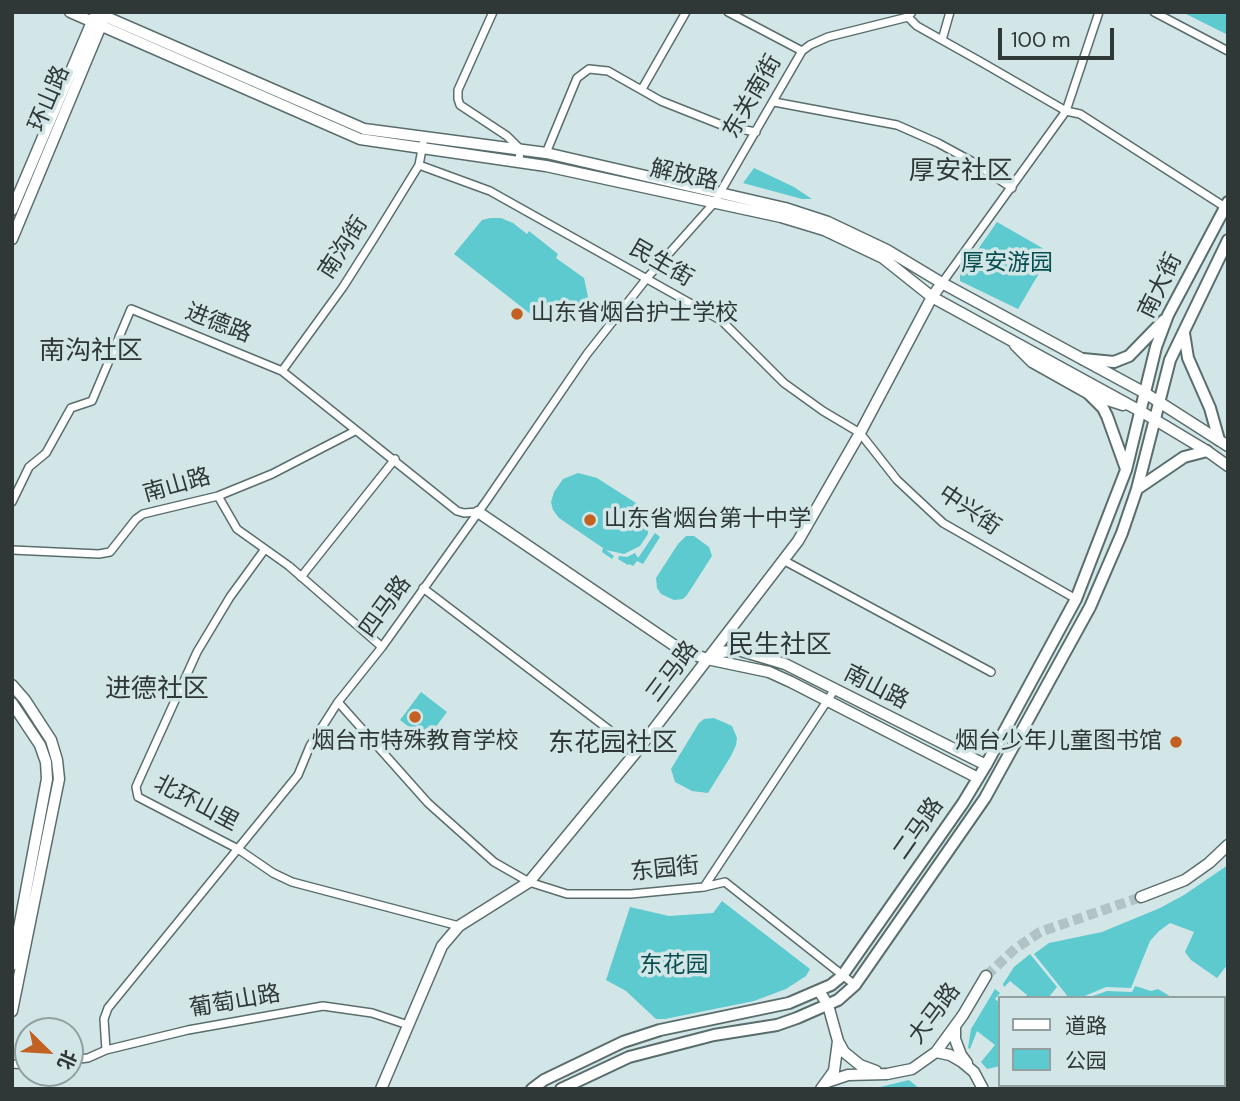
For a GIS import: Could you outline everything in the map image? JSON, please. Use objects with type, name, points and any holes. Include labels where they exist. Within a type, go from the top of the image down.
[{"type":"main road","name":"解放路","points":[[70,12],[98,16],[351,125],[423,143],[714,203],[824,230],[883,258],[932,296],[1157,420],[1228,466]]},
{"type":"main road","name":"环山路","points":[[12,210],[98,16]]},
{"type":"main road","name":"环山路","points":[[12,239],[98,16]]},
{"type":"main road","name":"解放路","points":[[423,143],[546,153],[720,192],[828,222],[887,250],[942,283],[1145,393],[1223,443]]},
{"type":"main road","name":"南大街","points":[[1145,393],[1156,347],[1168,315],[1226,205]]},
{"type":"main road","name":"南大街","points":[[1161,402],[1170,360],[1228,240]]},
{"type":"main road","name":"三马路","points":[[381,1089],[442,946],[459,926],[529,882],[637,751],[783,560],[813,518],[932,296],[942,283]]},
{"type":"main road","points":[[1083,359],[1114,362],[1129,356],[1168,315]]},
{"type":"main road","points":[[1184,329],[1188,358],[1223,443]]},
{"type":"main road","points":[[1005,335],[1032,362],[1089,394],[1112,403],[1130,406]]},
{"type":"main road","name":"二马路","points":[[532,1089],[544,1080],[623,1042],[660,1030],[789,1003],[831,985],[842,976],[978,778],[1076,598],[1126,470],[1145,393]]},
{"type":"main road","points":[[1089,394],[1107,416],[1126,470]]},
{"type":"main road","name":"二马路","points":[[561,1089],[628,1057],[714,1035],[777,1025],[828,1005],[855,985],[985,797],[1090,607],[1122,533],[1161,402]]},
{"type":"main road","points":[[1137,489],[1184,457],[1207,451]]},
{"type":"main road","name":"南山路","points":[[478,512],[681,650],[707,659],[769,672],[978,778]]},
{"type":"main road","name":"南山路","points":[[707,659],[722,652],[738,650],[785,664],[986,765]]},
{"type":"main road","points":[[12,685],[51,740],[59,779],[12,1010]]},
{"type":"main road","points":[[12,703],[40,745],[46,762],[47,779],[12,965]]},
{"type":"main road","points":[[1141,897],[1185,880],[1228,845]]},
{"type":"main road","name":"大马路","points":[[824,1085],[848,1075],[887,1074],[912,1069],[936,1052],[986,976]]},
{"type":"main road","points":[[818,991],[828,1005],[838,1041],[844,1052],[860,1065],[887,1074]]},
{"type":"main road","points":[[955,1026],[955,1039],[961,1055],[983,1089]]},
{"type":"main road","name":"大马路","points":[[824,1085],[834,1071],[838,1041]]},
{"type":"main road","points":[[936,1052],[950,1055],[974,1072]]},
{"type":"street","points":[[493,12],[458,90],[458,99],[460,104],[507,136],[520,149],[519,162]]},
{"type":"street","points":[[642,89],[686,12]]},
{"type":"street","points":[[728,12],[802,51]]},
{"type":"street","points":[[942,40],[950,12]]},
{"type":"street","points":[[942,283],[1066,111],[1099,12]]},
{"type":"street","points":[[1154,12],[1228,51]]},
{"type":"street","points":[[910,15],[917,26],[1066,111],[1080,114],[1226,205]]},
{"type":"street","name":"东关南街","points":[[720,192],[802,51],[828,37],[910,15]]},
{"type":"street","points":[[546,153],[578,78],[589,69],[608,71],[661,101],[724,126],[756,132]]},
{"type":"street","points":[[774,102],[897,125],[939,143],[1012,188]]},
{"type":"street","name":"南沟街","points":[[282,371],[343,287],[419,165],[423,143]]},
{"type":"street","name":"民生街","points":[[419,165],[490,191],[722,321],[784,383],[860,433]]},
{"type":"street","name":"四马路","points":[[106,1050],[104,1019],[108,1009],[298,775],[310,746],[338,702],[382,647],[587,354],[647,278],[714,203],[720,192]]},
{"type":"street","name":"进德路","points":[[12,502],[29,467],[46,453],[71,408],[92,401],[131,309],[282,371],[457,510],[464,513],[478,512]]},
{"type":"street","name":"南山路","points":[[12,550],[105,554],[115,548],[136,519],[143,514],[218,496],[272,474],[355,431]]},
{"type":"street","name":"中兴街","points":[[860,433],[897,480],[943,523],[1076,598]]},
{"type":"street","points":[[301,577],[395,459]]},
{"type":"street","points":[[218,496],[237,528],[301,577],[382,647]]},
{"type":"street","name":"北环山里","points":[[265,549],[230,597],[197,652],[136,787],[136,793],[141,800],[238,849],[273,873],[292,881],[459,926]]},
{"type":"street","points":[[783,560],[991,672]]},
{"type":"street","points":[[423,588],[637,751]]},
{"type":"street","points":[[704,887],[835,689]]},
{"type":"street","name":"东园街","points":[[338,702],[428,803],[494,862],[529,882],[567,894],[604,895],[704,887],[725,882],[855,985]]},
{"type":"street","name":"葡萄山路","points":[[84,1058],[106,1050],[188,1030],[323,1006],[372,1013],[408,1025]]},
{"type":"green space","points":[[1182,12],[1228,12],[1228,35]]},
{"type":"green space","points":[[754,168],[812,199],[802,199],[743,183]]},
{"type":"green space","points":[[501,218],[513,223],[527,234],[529,231],[558,254],[556,258],[584,278],[588,297],[579,313],[570,321],[559,324],[542,323],[454,254],[482,220]]},
{"type":"green space","name":"厚安游园","points":[[997,222],[1051,253],[1018,309],[960,281],[960,275]]},
{"type":"green space","points":[[578,473],[597,478],[672,526],[668,530],[647,517],[648,534],[640,546],[624,554],[606,550],[614,556],[612,559],[602,552],[603,548],[559,518],[553,510],[551,502],[554,492],[563,479]]},
{"type":"green space","points":[[655,533],[660,537],[643,564],[637,561],[633,566],[628,565],[618,559],[619,556],[627,557],[635,553],[638,558]]},
{"type":"green space","points":[[686,536],[694,536],[709,547],[712,556],[687,595],[683,599],[674,600],[661,594],[656,578]]},
{"type":"green space","points":[[421,692],[447,712],[426,740],[400,720]]},
{"type":"green space","points":[[714,718],[732,726],[737,738],[736,745],[708,793],[692,791],[675,782],[671,769],[699,723],[704,719]]},
{"type":"green space","points":[[1228,865],[1228,964],[1217,978],[1191,960],[1185,952],[1194,932],[1170,923],[1150,941],[1131,988],[1106,987],[1085,996],[1067,996],[1034,954],[1049,943],[1102,932],[1184,895]]},
{"type":"green space","name":"东花园","points":[[722,901],[810,969],[806,976],[786,989],[754,1001],[665,1019],[656,1019],[626,991],[606,980],[630,907],[669,916],[713,913]]},
{"type":"green space","points":[[1030,954],[1057,987],[1050,996],[1026,996],[1010,981],[1004,987],[1003,984],[1014,967]]},
{"type":"green space","points":[[1135,986],[1151,991],[1158,989],[1170,996],[1093,996],[1107,991],[1132,992]]},
{"type":"green space","points":[[995,989],[1000,993],[995,999],[998,1001],[998,1066],[987,1069],[981,1062],[995,1045],[977,1031],[970,1049],[968,1048],[971,1029]]},
{"type":"green space","points":[[909,1080],[920,1089],[872,1089]]},
{"type":"tunnel","points":[[986,976],[1016,948],[1040,932],[1141,897]]},
{"type":"place","name":"山东省烟台护士学校","points":[[517,314]]},
{"type":"place","name":"山东省烟台第十中学","points":[[590,520]]},
{"type":"place","name":"烟台市特殊教育学校","points":[[415,717]]},
{"type":"place","name":"烟台少年儿童图书馆","points":[[1176,742]]},
{"type":"district","name":"厚安社区","points":[[961,172]]},
{"type":"district","name":"南沟社区","points":[[91,352]]},
{"type":"district","name":"民生社区","points":[[780,646]]},
{"type":"district","name":"进德社区","points":[[157,690]]},
{"type":"district","name":"东花园社区","points":[[613,744]]}]
